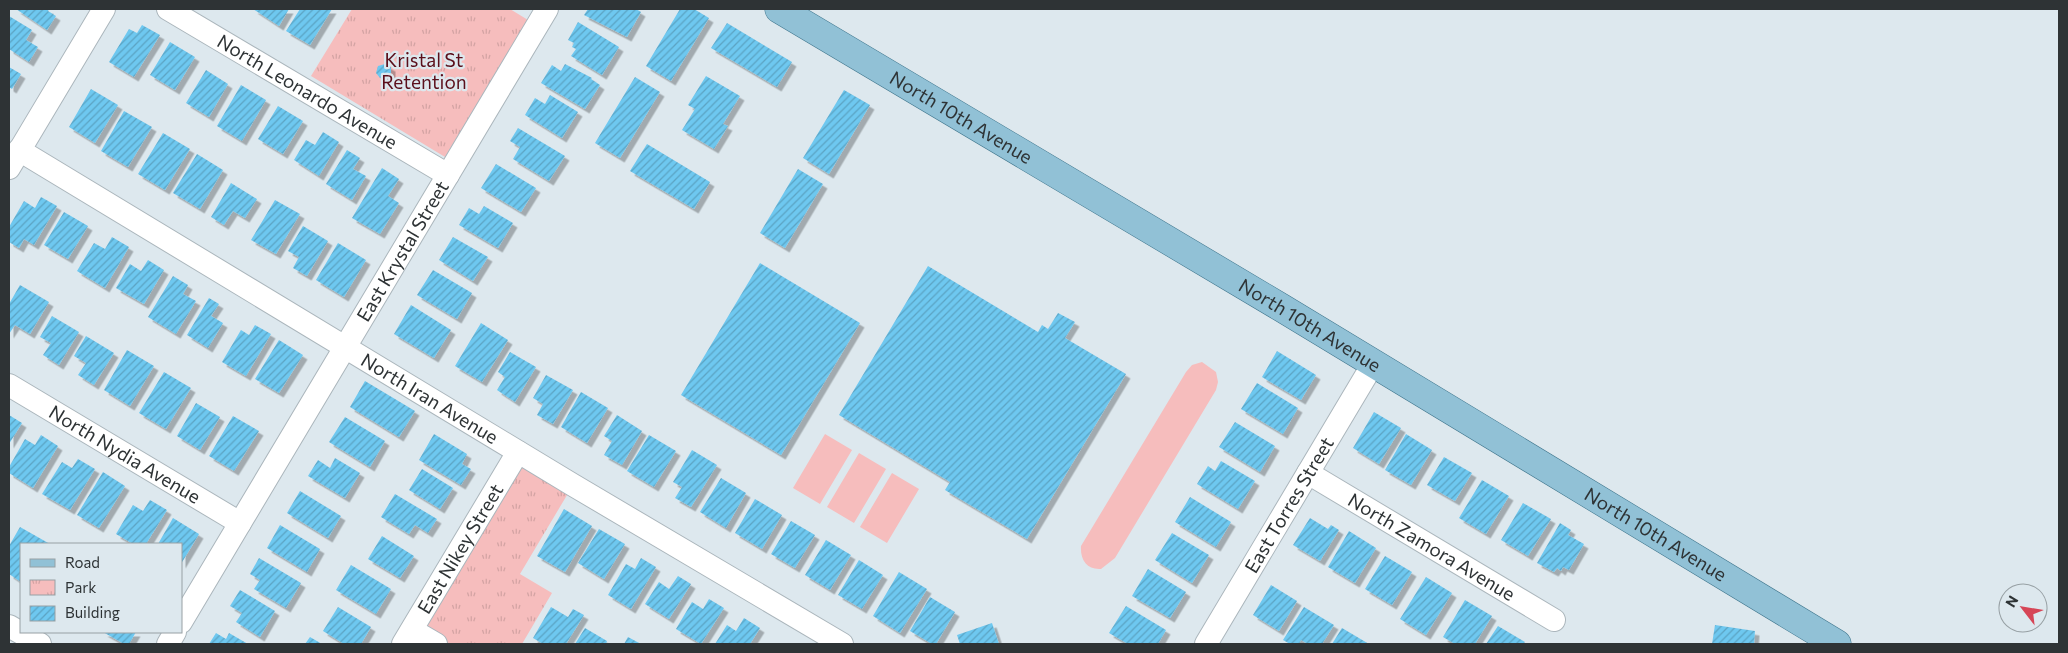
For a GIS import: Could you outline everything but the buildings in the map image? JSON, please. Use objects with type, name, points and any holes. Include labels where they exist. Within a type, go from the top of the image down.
[{"type":"main road","name":"North 10th Avenue","points":[[779,9],[1373,364],[1824,641]]},
{"type":"street","points":[[14,159],[104,9]]},
{"type":"street","name":"North Leonardo Avenue","points":[[168,9],[448,175]]},
{"type":"street","name":"East Krystal Street","points":[[182,620],[346,348],[543,10]]},
{"type":"street","name":"North Iran Avenue","points":[[14,159],[346,348],[842,644]]},
{"type":"street","name":"East Torres Street","points":[[1206,644],[1373,364]]},
{"type":"street","name":"North Nydia Avenue","points":[[9,385],[240,523]]},
{"type":"street","name":"East Nikey Street","points":[[407,637],[518,452]]},
{"type":"street","name":"North Zamora Avenue","points":[[1308,473],[1554,620]]},
{"type":"street","points":[[9,626],[20,632]]},
{"type":"street","points":[[21,633],[40,644]]},
{"type":"street","points":[[168,644],[174,633]]},
{"type":"street","points":[[407,637],[436,644]]},
{"type":"green space","name":"Kristal St Retention","points":[[352,9],[510,9],[528,20],[445,157],[311,76]]},
{"type":"green space","points":[[1202,362],[1216,372],[1218,382],[1216,390],[1115,558],[1101,569],[1088,566],[1083,560],[1081,546],[1186,372],[1192,365]]},
{"type":"green space","points":[[825,434],[852,450],[820,504],[793,488]]},
{"type":"green space","points":[[518,452],[573,485],[520,574],[552,593],[522,644],[436,644],[412,630]]},
{"type":"green space","points":[[859,453],[886,469],[854,523],[827,507]]},
{"type":"green space","points":[[892,473],[919,489],[887,543],[860,527]]}]
